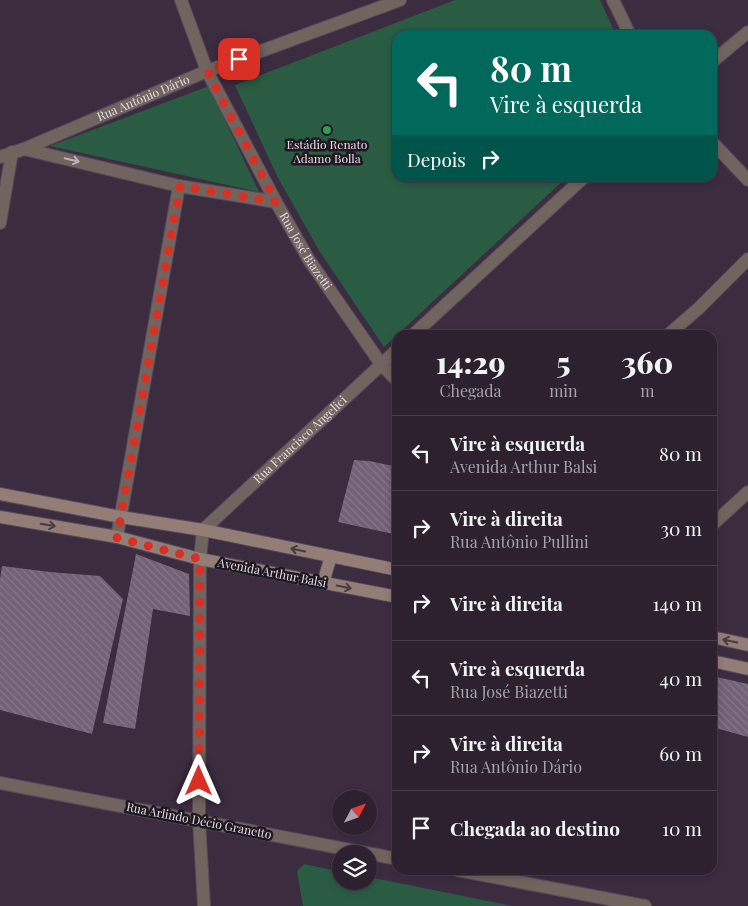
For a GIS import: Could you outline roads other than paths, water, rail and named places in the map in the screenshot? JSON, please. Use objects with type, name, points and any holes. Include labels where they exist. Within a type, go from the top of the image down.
[{"type":"main road","points":[[0,494],[121,517],[203,530],[392,569]]},
{"type":"main road","name":"Avenida Arthur Balsi","points":[[0,517],[117,538],[200,559],[392,596]]},
{"type":"main road","points":[[323,583],[330,556]]},
{"type":"main road","points":[[717,638],[748,645]]},
{"type":"main road","points":[[717,662],[748,669]]},
{"type":"street","name":"Rua José Biazetti","points":[[181,0],[207,71],[276,202],[309,260],[381,364],[392,376]]},
{"type":"street","name":"Rua Antônio Dário","points":[[0,157],[207,71],[400,0]]},
{"type":"street","points":[[613,0],[628,30]]},
{"type":"street","points":[[717,58],[748,32]]},
{"type":"street","points":[[717,147],[748,180]]},
{"type":"street","points":[[0,223],[18,150],[180,186],[276,202]]},
{"type":"street","points":[[418,330],[579,182]]},
{"type":"street","points":[[117,538],[180,186]]},
{"type":"street","points":[[674,330],[699,308],[748,259]]},
{"type":"street","name":"Rua Francisco Angelici","points":[[203,530],[392,354]]},
{"type":"street","points":[[717,520],[748,492]]},
{"type":"street","points":[[203,530],[200,559],[199,821],[204,906]]},
{"type":"street","name":"Rua Arlindo Décio Granetto","points":[[0,783],[392,858]]},
{"type":"street","points":[[483,875],[645,906]]},
{"type":"place","name":"Estádio Renato Adamo Bolla","points":[[327,130]]}]
